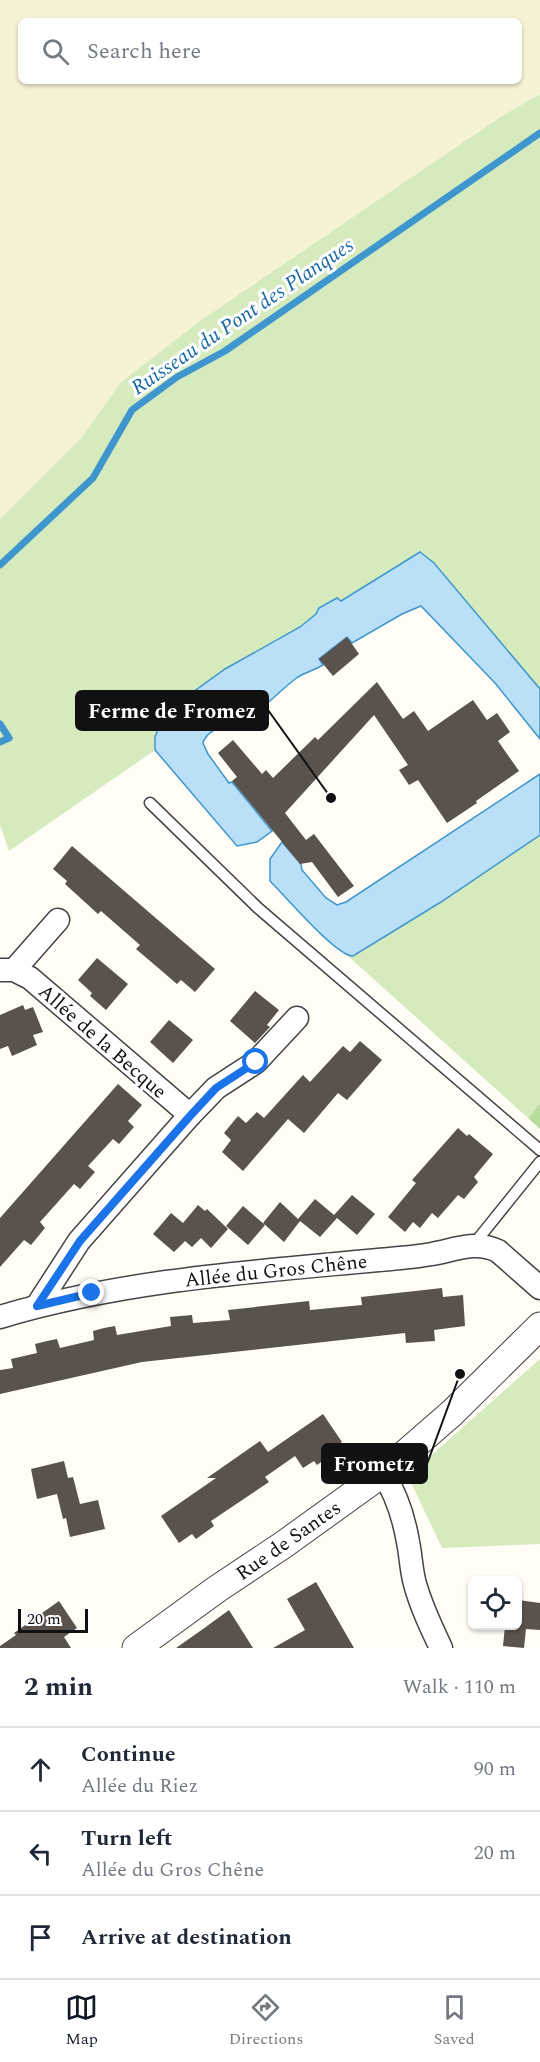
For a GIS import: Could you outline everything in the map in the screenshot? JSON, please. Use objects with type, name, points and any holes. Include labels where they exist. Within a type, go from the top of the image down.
[{"type":"street","name":"Allée de la Becque","points":[[58,920],[7,970],[30,978],[190,1116]]},
{"type":"street","points":[[37,1306],[80,1241],[190,1116],[216,1088],[256,1062],[297,1018]]},
{"type":"street","name":"Allée du Gros Chêne","points":[[0,1317],[92,1293],[145,1285],[418,1256],[474,1245],[498,1251],[540,1288]]},
{"type":"street","name":"Rue de Santes","points":[[136,1648],[383,1473],[452,1413],[540,1326]]},
{"type":"street","points":[[383,1473],[398,1503],[415,1583],[441,1648]]},
{"type":"lane","points":[[150,802],[258,908],[540,1150]]},
{"type":"lane","points":[[474,1245],[540,1162]]},
{"type":"shaded area","points":[[0,0],[540,0],[540,94],[502,116],[120,383],[82,437],[0,519]]},
{"type":"green space","points":[[540,94],[540,689],[457,590],[420,552],[340,601],[337,598],[320,607],[317,614],[300,627],[225,669],[170,708],[157,727],[155,750],[9,851],[0,825],[0,519],[82,437],[120,383],[200,321],[502,116]]},
{"type":"green space","points":[[540,835],[540,1104],[528,1118],[348,956],[353,956],[441,902]]},
{"type":"green space","points":[[540,1104],[540,1129],[528,1118]]},
{"type":"green space","points":[[540,1359],[540,1544],[442,1548],[408,1476]]},
{"type":"water","points":[[420,552],[434,563],[540,689],[540,739],[495,683],[421,606],[402,614],[352,643],[347,637],[319,659],[323,665],[298,677],[262,708],[246,718],[208,734],[203,743],[208,754],[229,783],[232,782],[272,831],[257,842],[237,846],[155,750],[155,737],[164,713],[225,669],[300,627],[316,614],[319,608],[337,598],[341,601]]},
{"type":"water","points":[[540,774],[540,835],[441,902],[353,956],[335,947],[270,881],[270,859],[282,842],[326,898],[337,905],[346,902]]},
{"type":"building","points":[[347,637],[359,654],[333,676],[319,659]]},
{"type":"building","points":[[377,682],[403,719],[414,711],[428,731],[473,700],[487,720],[497,713],[510,732],[498,741],[519,771],[447,823],[418,780],[409,785],[399,770],[408,765],[374,715],[285,813],[306,840],[314,834],[354,886],[338,897],[312,862],[300,864],[232,781],[237,777],[218,753],[233,740],[262,774],[266,770],[273,778],[315,737],[318,740]]},
{"type":"building","points":[[72,846],[215,969],[195,992],[181,980],[177,984],[136,949],[140,945],[101,911],[98,914],[65,884],[67,881],[53,869]]},
{"type":"building","points":[[97,958],[128,984],[106,1010],[90,996],[92,993],[78,980]]},
{"type":"building","points":[[255,991],[279,1010],[267,1025],[270,1027],[255,1043],[230,1021]]},
{"type":"building","points":[[23,1005],[25,1010],[33,1007],[43,1032],[33,1035],[37,1045],[12,1056],[8,1046],[0,1049],[0,1015]]},
{"type":"building","points":[[169,1020],[193,1040],[173,1063],[150,1042]]},
{"type":"building","points":[[360,1041],[382,1060],[347,1100],[338,1093],[304,1133],[288,1119],[243,1171],[222,1152],[231,1140],[224,1133],[238,1116],[246,1123],[257,1112],[264,1118],[303,1075],[310,1082],[343,1046],[350,1052]]},
{"type":"building","points":[[118,1084],[142,1105],[128,1121],[134,1127],[119,1144],[113,1139],[88,1166],[95,1172],[80,1189],[74,1184],[40,1222],[45,1228],[31,1245],[24,1240],[0,1267],[0,1218]]},
{"type":"building","points":[[458,1128],[493,1154],[474,1177],[478,1182],[464,1199],[458,1195],[438,1218],[432,1213],[420,1228],[413,1222],[405,1232],[388,1217],[416,1183],[412,1180]]},
{"type":"building","points":[[352,1195],[375,1214],[357,1235],[337,1218],[320,1237],[300,1221],[284,1242],[263,1223],[280,1202],[298,1219],[315,1199],[334,1215]]},
{"type":"building","points":[[198,1205],[205,1211],[207,1209],[228,1229],[211,1248],[201,1238],[192,1247],[185,1241],[174,1252],[153,1234],[171,1213],[183,1223]]},
{"type":"building","points":[[243,1206],[265,1225],[248,1245],[226,1226]]},
{"type":"building","points":[[442,1288],[443,1297],[463,1295],[465,1326],[434,1330],[435,1341],[406,1343],[405,1333],[142,1362],[0,1394],[0,1370],[13,1368],[11,1359],[37,1353],[35,1344],[47,1341],[57,1339],[60,1348],[94,1340],[93,1331],[104,1328],[115,1326],[117,1335],[171,1326],[170,1317],[192,1315],[193,1323],[230,1320],[228,1310],[309,1301],[310,1310],[362,1305],[361,1297]]},
{"type":"building","points":[[323,1414],[342,1442],[331,1449],[334,1453],[317,1465],[314,1461],[303,1468],[295,1456],[265,1477],[269,1482],[211,1521],[214,1526],[196,1539],[192,1534],[179,1543],[161,1516],[216,1478],[207,1478],[260,1441],[268,1452]]},
{"type":"building","points":[[64,1461],[68,1478],[73,1477],[80,1504],[98,1500],[105,1529],[70,1537],[57,1494],[37,1499],[31,1469]]},
{"type":"building","points":[[316,1582],[354,1648],[273,1648],[305,1630],[287,1599]]},
{"type":"building","points":[[59,1601],[77,1628],[64,1637],[71,1648],[0,1648],[16,1635],[14,1633]]},
{"type":"building","points":[[522,1601],[540,1603],[540,1630],[526,1629],[524,1648],[503,1646],[505,1630],[522,1630]]},
{"type":"building","points":[[229,1610],[253,1648],[176,1648],[203,1629]]},
{"type":"waterway","name":"Ruisseau du Pont des Planques","points":[[0,565],[93,478],[132,410],[177,377],[225,351],[540,133]]},
{"type":"waterway","name":"Ruisseau du Pont des Planques","points":[[0,724],[9,738],[0,742]]},
{"type":"place","name":"Ferme de Fromez","points":[[331,798]]},
{"type":"place","name":"Frometz","points":[[460,1374]]},
{"type":"route","points":[[92,1293],[37,1306],[80,1241],[190,1116],[216,1088],[256,1062]]}]
